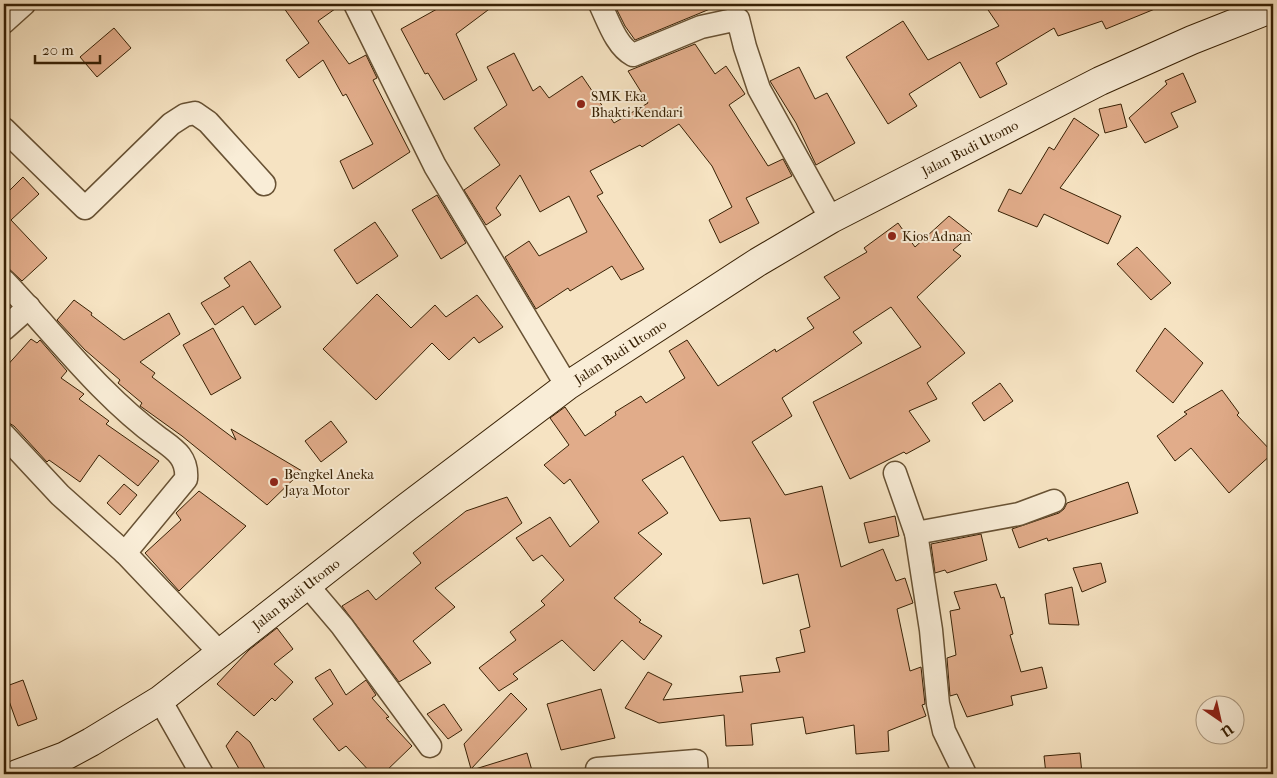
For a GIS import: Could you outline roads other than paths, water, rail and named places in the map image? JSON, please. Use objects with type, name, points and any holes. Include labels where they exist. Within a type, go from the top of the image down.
[{"type":"main road","name":"Jalan Budi Utomo","points":[[17,774],[85,746],[160,700],[407,507],[567,386],[758,262],[832,219],[1100,81],[1192,40],[1273,8]]},
{"type":"street","points":[[4,22],[24,4]]},
{"type":"street","points":[[355,4],[435,166],[567,386]]},
{"type":"street","points":[[600,4],[617,38],[626,52],[632,55],[737,11],[747,55],[759,89],[832,219]]},
{"type":"street","points":[[4,129],[85,208],[171,124],[185,115],[195,113],[208,122],[264,184]]},
{"type":"street","points":[[4,281],[108,397],[142,426],[180,454],[184,461],[187,469],[186,479],[125,553]]},
{"type":"street","points":[[4,329],[29,307]]},
{"type":"street","points":[[4,435],[60,495],[125,553],[221,654]]},
{"type":"street","points":[[895,473],[916,533],[931,630],[938,704],[944,731],[965,774]]},
{"type":"street","points":[[916,533],[1019,514],[1054,501]]},
{"type":"street","points":[[308,586],[342,626],[430,746]]},
{"type":"street","points":[[160,700],[202,774]]},
{"type":"street","points":[[597,769],[696,762],[697,774]]},
{"type":"place","name":"SMK Eka Bhakti Kendari","points":[[581,104]]},
{"type":"place","name":"Kios Adnan","points":[[892,236]]},
{"type":"place","name":"Bengkel Aneka Jaya Motor","points":[[274,482]]}]
